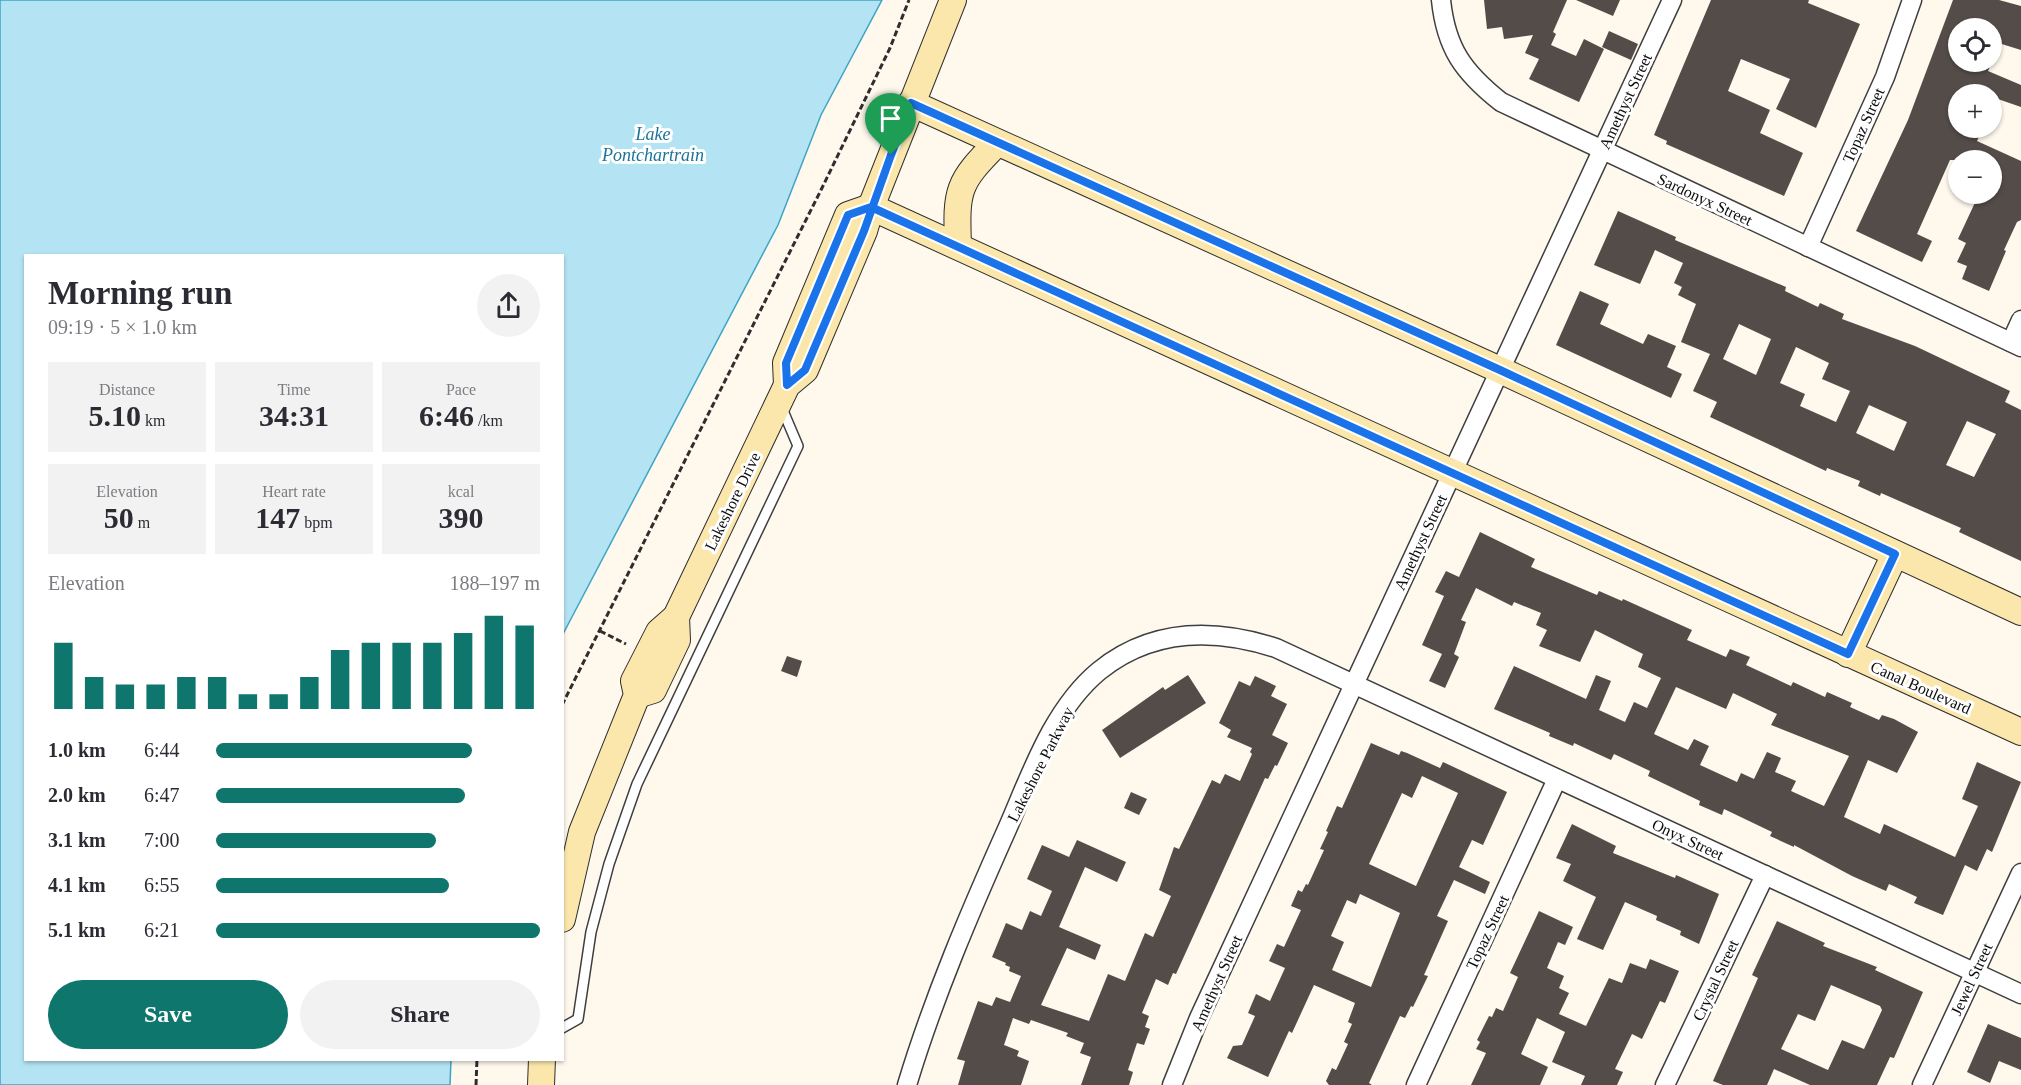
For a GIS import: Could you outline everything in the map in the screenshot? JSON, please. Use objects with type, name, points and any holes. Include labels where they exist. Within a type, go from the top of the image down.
[{"type":"street","name":"Lakeshore Drive","points":[[564,910],[582,832],[637,695],[653,690],[677,640],[676,617],[783,394],[805,370],[864,231],[911,103],[953,0]]},
{"type":"street","name":"Sardonyx Street","points":[[1441,0],[1448,40],[1466,70],[1501,102],[2016,344]]},
{"type":"street","name":"Amethyst Street","points":[[1172,1085],[1199,1018],[1672,0]]},
{"type":"street","name":"Topaz Street","points":[[1808,247],[1885,77],[1912,0]]},
{"type":"street","points":[[911,103],[1500,370],[2021,612]]},
{"type":"street","points":[[958,245],[957,200],[970,169],[997,143]]},
{"type":"street","name":"Canal Boulevard","points":[[871,207],[2021,732]]},
{"type":"street","points":[[2016,344],[2021,320]]},
{"type":"street","points":[[1848,654],[1895,554]]},
{"type":"street","name":"Lakeshore Parkway","points":[[907,1085],[934,1000],[959,936],[1035,767],[1077,692],[1099,671],[1146,645],[1176,636],[1227,635],[1276,648],[1354,685]]},
{"type":"street","name":"Onyx Street","points":[[1354,685],[2021,994]]},
{"type":"street","name":"Topaz Street","points":[[1416,1085],[1557,779]]},
{"type":"street","name":"Jewel Street","points":[[1922,1085],[2021,873]]},
{"type":"street","name":"Crystal Street","points":[[1665,1085],[1765,875]]},
{"type":"street","points":[[541,1085],[542,1061]]},
{"type":"lane","points":[[564,1027],[578,1019],[591,932],[609,864],[637,784],[798,446],[783,394]]},
{"type":"path","points":[[564,701],[836,159],[890,48],[909,0]]},
{"type":"path","points":[[600,631],[626,644]]},
{"type":"path","points":[[476,1085],[477,1061]]},
{"type":"water","name":"Lake Pontchartrain","points":[[0,0],[882,0],[821,115],[778,225],[564,632],[564,254],[24,254],[24,1061],[451,1061],[450,1085],[0,1085]]},
{"type":"building","points":[[1484,0],[1567,0],[1553,32],[1556,34],[1551,45],[1576,56],[1584,39],[1604,49],[1579,102],[1529,79],[1539,59],[1525,53],[1533,35],[1504,39],[1502,27],[1487,29]]},
{"type":"building","points":[[1576,0],[1620,0],[1613,16]]},
{"type":"building","points":[[1711,0],[1809,0],[1808,3],[1860,24],[1816,128],[1776,109],[1790,79],[1741,59],[1728,91],[1770,110],[1760,133],[1803,153],[1784,196],[1666,144],[1667,141],[1654,135]]},
{"type":"building","points":[[1953,0],[1999,0],[2021,6],[2021,50],[2002,44],[2002,18],[1948,18],[1948,72],[1990,72],[2021,85],[2021,107],[2002,100],[2002,84],[1948,84],[1948,138],[1978,138],[1977,141],[1997,150],[1948,150],[1948,164],[1917,234],[1932,241],[1922,262],[1856,231],[1908,120]]},
{"type":"building","points":[[1609,31],[1638,44],[1631,60],[1602,47]]},
{"type":"building","points":[[2002,152],[2021,161],[2021,220],[2017,222],[2004,250],[2006,251],[1989,291],[1962,279],[1967,266],[1957,262],[1966,243],[1958,239],[1974,204],[2002,204]]},
{"type":"building","points":[[1618,211],[1676,237],[1675,240],[1786,287],[1785,291],[1818,307],[1820,303],[1844,314],[1842,319],[1915,346],[2010,391],[2005,402],[2021,410],[2021,561],[1959,532],[1961,528],[1881,493],[1880,496],[1858,486],[1860,481],[1827,468],[1826,471],[1710,417],[1717,402],[1693,391],[1710,354],[1681,342],[1696,304],[1678,295],[1682,287],[1674,283],[1683,263],[1655,250],[1640,284],[1594,265]],"holes":[[[1739,324],[1771,339],[1756,375],[1723,359]],[[1796,347],[1829,363],[1822,379],[1850,391],[1836,422],[1800,406],[1805,394],[1780,383]],[[1869,405],[1907,422],[1894,451],[1856,433]],[[1967,421],[1996,434],[1974,477],[1946,465]]]},
{"type":"building","points":[[1580,291],[1609,304],[1600,324],[1643,344],[1648,334],[1676,346],[1667,367],[1682,374],[1671,398],[1556,345]]},
{"type":"building","points":[[1480,532],[1535,559],[1531,567],[1597,595],[1599,591],[1622,601],[1623,599],[1692,630],[1687,640],[1726,657],[1730,649],[1750,657],[1746,665],[1791,686],[1793,682],[1825,697],[1827,692],[1852,703],[1850,707],[1879,720],[1882,715],[1918,732],[1897,773],[1868,760],[1844,817],[1880,834],[1884,824],[1955,857],[1978,806],[1962,799],[1977,762],[2021,782],[1992,852],[1987,849],[1977,871],[1965,865],[1943,915],[1914,903],[1917,897],[1889,884],[1886,891],[1852,876],[1794,845],[1794,847],[1770,836],[1772,832],[1724,809],[1722,815],[1699,805],[1700,801],[1648,776],[1650,771],[1614,754],[1611,760],[1574,743],[1573,746],[1549,736],[1550,733],[1494,709],[1514,666],[1586,699],[1596,675],[1611,681],[1599,710],[1625,722],[1634,702],[1647,708],[1661,678],[1638,667],[1643,654],[1595,630],[1580,662],[1539,646],[1547,630],[1536,625],[1541,613],[1514,602],[1512,606],[1476,588],[1461,620],[1466,622],[1454,654],[1459,657],[1445,688],[1429,681],[1442,654],[1422,645],[1444,596],[1435,592],[1446,571],[1459,577]],"holes":[[[1676,687],[1726,709],[1733,693],[1777,714],[1771,725],[1849,756],[1824,806],[1791,791],[1796,781],[1775,772],[1781,758],[1767,752],[1754,779],[1741,773],[1737,782],[1700,765],[1709,746],[1694,739],[1688,750],[1654,734]]]},
{"type":"building","points":[[787,656],[802,661],[797,677],[781,671]]},
{"type":"building","points":[[1188,675],[1206,703],[1120,758],[1102,730],[1163,687],[1165,690]]},
{"type":"building","points":[[1255,676],[1276,686],[1271,696],[1287,704],[1272,735],[1288,743],[1277,766],[1275,765],[1268,779],[1265,778],[1176,974],[1173,973],[1168,985],[1156,979],[1142,1013],[1149,1016],[1145,1027],[1150,1029],[1144,1045],[1137,1043],[1128,1070],[1133,1072],[1129,1085],[1081,1085],[1091,1057],[1080,1053],[1084,1043],[1066,1036],[1068,1033],[1031,1020],[1029,1024],[1013,1018],[1004,1045],[1019,1051],[1017,1056],[1029,1061],[1021,1085],[958,1085],[965,1061],[957,1059],[978,1001],[992,1006],[996,997],[1010,1002],[1021,976],[1009,971],[1010,967],[1005,965],[1006,963],[992,957],[1006,923],[1022,930],[1030,911],[1041,916],[1052,891],[1027,879],[1042,845],[1069,857],[1077,840],[1126,862],[1117,882],[1085,867],[1059,927],[1101,945],[1095,960],[1067,948],[1041,1005],[1089,1021],[1108,974],[1125,981],[1145,933],[1153,937],[1171,896],[1159,890],[1174,847],[1179,849],[1212,780],[1220,784],[1225,774],[1240,781],[1252,754],[1250,752],[1252,748],[1227,737],[1231,730],[1219,723],[1239,681],[1250,686]]},
{"type":"building","points":[[1371,743],[1399,755],[1401,751],[1407,753],[1440,768],[1443,762],[1507,792],[1483,845],[1472,840],[1459,867],[1490,882],[1485,894],[1454,880],[1437,916],[1448,921],[1424,975],[1428,976],[1413,1007],[1411,1006],[1405,1018],[1400,1016],[1369,1083],[1372,1085],[1329,1085],[1326,1081],[1332,1068],[1336,1070],[1348,1044],[1344,1042],[1352,1024],[1348,1022],[1355,1003],[1314,985],[1268,1077],[1227,1058],[1233,1046],[1242,1045],[1255,1016],[1248,1013],[1256,994],[1270,1001],[1285,968],[1269,961],[1277,944],[1284,947],[1301,910],[1291,906],[1298,890],[1302,892],[1306,884],[1308,885],[1324,850],[1320,849],[1337,806],[1342,808]],"holes":[[[1422,776],[1458,793],[1416,886],[1369,864],[1402,793],[1412,798]],[[1360,894],[1400,913],[1371,987],[1332,970],[1344,942],[1331,936],[1347,900],[1356,904]]]},
{"type":"building","points":[[1131,792],[1147,799],[1139,815],[1124,808]]},
{"type":"building","points":[[1572,824],[1616,846],[1613,853],[1675,878],[1676,875],[1719,894],[1699,944],[1680,935],[1681,931],[1656,920],[1657,916],[1625,902],[1603,950],[1577,939],[1596,897],[1563,881],[1571,864],[1556,858]]},
{"type":"building","points":[[1539,911],[1573,927],[1565,945],[1558,942],[1547,968],[1564,976],[1559,988],[1569,993],[1559,1014],[1586,1026],[1609,978],[1622,983],[1630,963],[1646,969],[1650,959],[1679,971],[1665,1003],[1660,1001],[1642,1039],[1632,1034],[1615,1069],[1623,1072],[1617,1085],[1581,1085],[1585,1076],[1552,1062],[1565,1032],[1537,1018],[1521,1054],[1548,1067],[1540,1085],[1471,1085],[1486,1053],[1476,1049],[1480,1042],[1477,1040],[1489,1016],[1492,1017],[1496,1008],[1503,1011],[1518,977],[1510,973]]},
{"type":"building","points":[[1777,921],[1825,943],[1823,946],[1877,967],[1875,970],[1923,992],[1894,1058],[1890,1057],[1877,1085],[1810,1085],[1774,1069],[1767,1085],[1723,1085],[1713,1081],[1758,978],[1752,975]],"holes":[[[1831,985],[1880,1006],[1882,1010],[1864,1049],[1842,1040],[1828,1070],[1781,1049],[1798,1014],[1815,1021]]]},
{"type":"building","points":[[1988,1024],[2021,1038],[2021,1070],[1999,1061],[1990,1083],[1967,1072]]},
{"type":"route","points":[[891,155],[871,207],[864,231],[805,370],[787,385],[786,363],[848,215],[871,207],[1848,654],[1895,554],[1500,370],[911,103],[891,155]]}]
